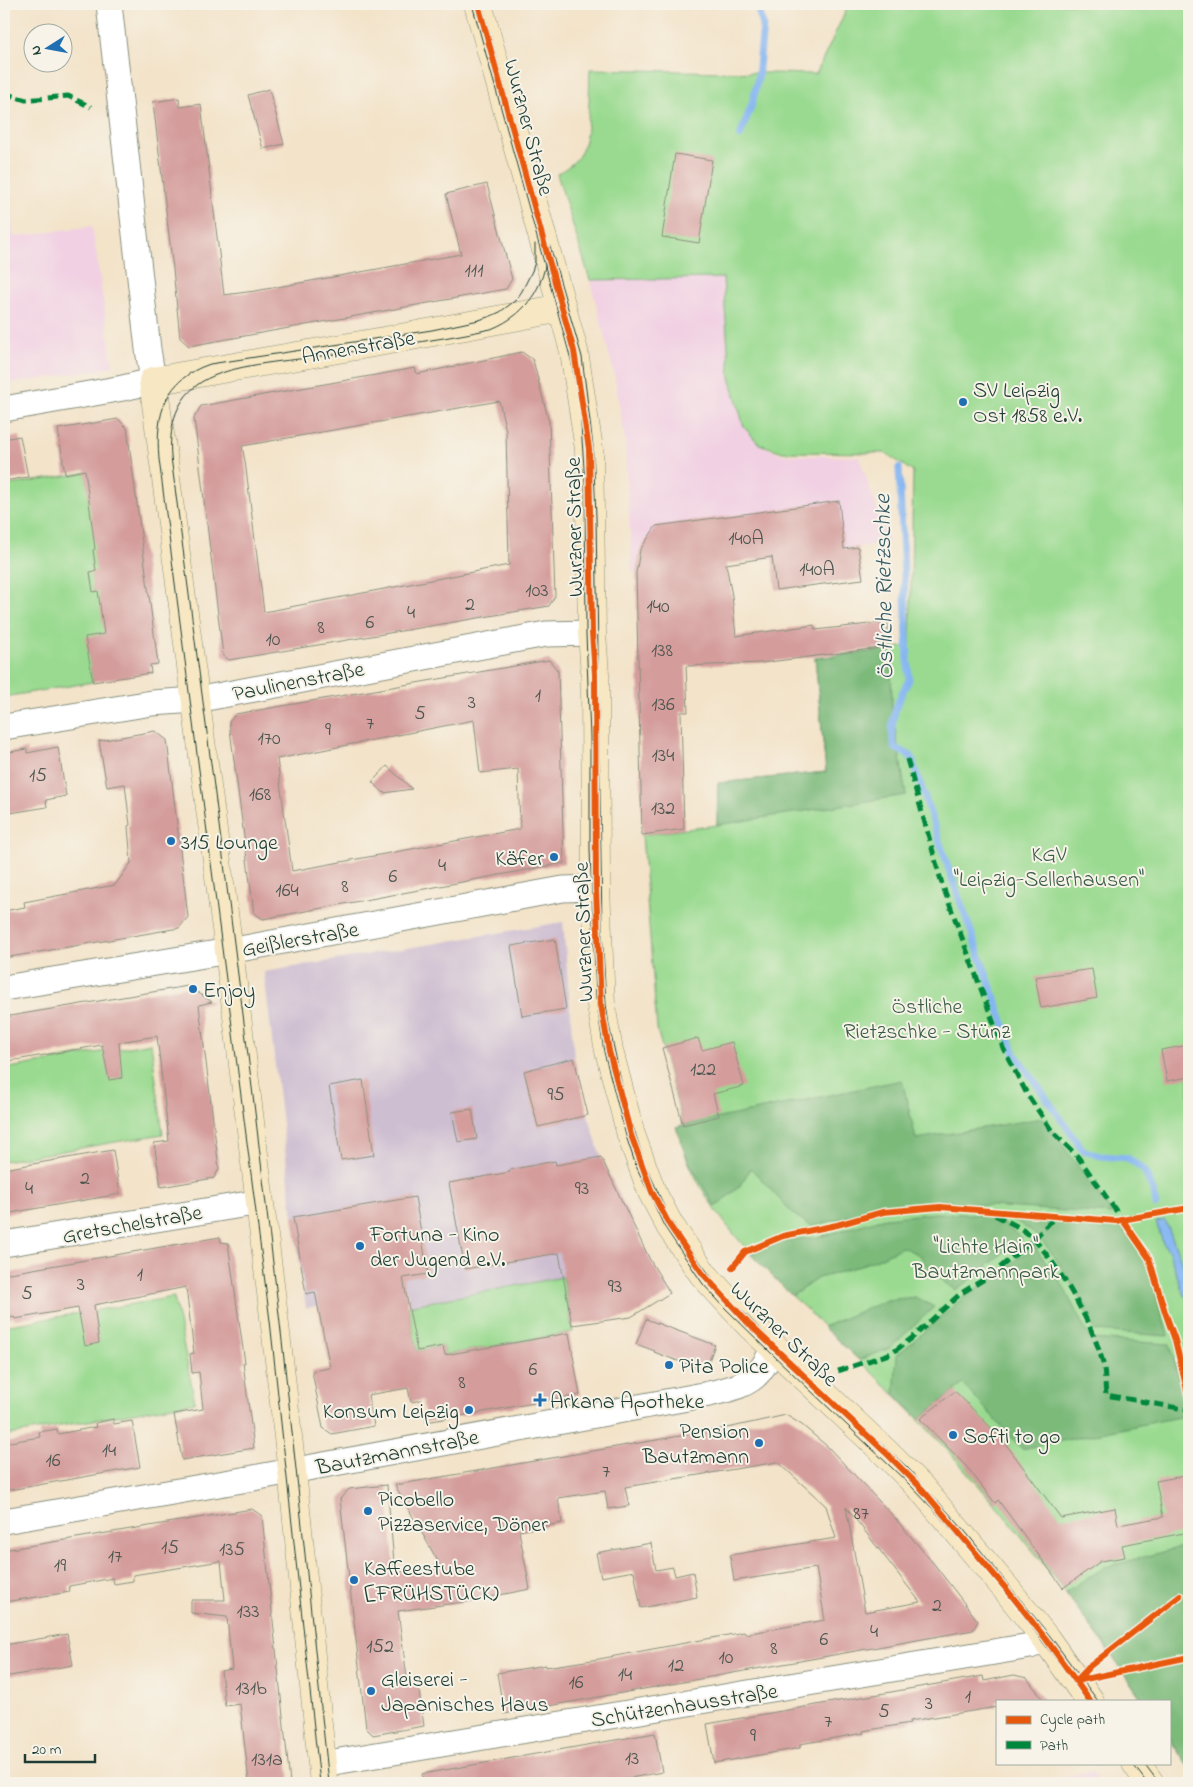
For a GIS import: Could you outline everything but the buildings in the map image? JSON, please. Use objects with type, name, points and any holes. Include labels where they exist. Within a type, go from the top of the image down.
[{"type":"main road","name":"Wurzner Straße","points":[[478,4],[576,359],[589,449],[592,633],[595,674],[596,888],[600,987],[604,1028],[630,1135],[652,1192],[670,1226],[700,1270],[735,1311],[922,1489],[1008,1591],[1046,1639],[1089,1700]]},
{"type":"main road","name":"Annenstraße","points":[[153,381],[562,308]]},
{"type":"main road","points":[[153,381],[230,951],[292,1471],[323,1774]]},
{"type":"main road","points":[[1137,1764],[1150,1783]]},
{"type":"street","points":[[4,409],[153,381],[109,4]]},
{"type":"street","name":"Paulinenstraße","points":[[4,727],[152,703],[196,700],[546,634],[592,633]]},
{"type":"street","name":"Geißlerstraße","points":[[4,988],[230,951],[563,889],[596,888]]},
{"type":"street","name":"Gretschelstraße","points":[[4,1244],[260,1202]]},
{"type":"street","name":"Bautzmannstraße","points":[[4,1521],[292,1471],[700,1396],[731,1388],[753,1378],[759,1373],[774,1349]]},
{"type":"street","name":"Schützenhausstraße","points":[[323,1774],[1030,1646],[1046,1639]]},
{"type":"shaded area","points":[[4,173],[14,237],[92,226],[113,367],[4,385]]},
{"type":"shaded area","points":[[723,278],[730,377],[745,429],[760,445],[784,455],[859,457],[889,543],[772,557],[678,571],[632,572],[625,440],[614,373],[590,280]]},
{"type":"shaded area","points":[[563,922],[574,1058],[588,1115],[601,1157],[651,1261],[410,1305],[406,1289],[306,1308],[293,1217],[264,972]]},
{"type":"shaded area","points":[[1091,1771],[1099,1783],[1036,1783]]},
{"type":"green space","name":"Östliche Rietzschke - Stünz","points":[[849,4],[1189,4],[1189,1768],[1170,1740],[1170,1700],[1142,1700],[1064,1590],[978,1485],[904,1404],[774,1278],[740,1242],[710,1202],[698,1181],[687,1159],[676,1127],[683,1125],[657,1029],[642,835],[717,825],[718,783],[826,772],[815,658],[910,645],[913,472],[886,453],[783,452],[759,444],[744,427],[730,377],[723,278],[590,280],[557,174],[570,166],[583,147],[586,137],[590,69],[816,74]]},
{"type":"green space","points":[[89,472],[118,637],[87,644],[93,682],[4,697],[4,486]]},
{"type":"green space","points":[[891,649],[892,709],[906,795],[717,825],[718,783],[826,772],[815,658]]},
{"type":"green space","points":[[151,1043],[163,1134],[4,1161],[4,1069]]},
{"type":"green space","points":[[902,1080],[916,1139],[1043,1118],[1113,1214],[943,1201],[887,1207],[811,1226],[793,1214],[751,1168],[739,1187],[715,1207],[688,1160],[676,1127]]},
{"type":"green space","name":"\"Lichte Hain\" Bautzmannpark","points":[[936,1213],[991,1215],[1022,1238],[955,1290],[931,1273],[920,1255],[902,1247],[878,1259],[818,1278],[792,1296],[750,1254],[771,1244],[819,1237],[885,1218]]},
{"type":"green space","points":[[1018,1217],[1120,1224],[1147,1261],[1168,1336],[1095,1331],[1077,1294],[1056,1259],[1039,1238],[1014,1219]]},
{"type":"green space","points":[[1034,1246],[1062,1284],[1090,1339],[1170,1344],[1189,1415],[1022,1449],[963,1384],[920,1419],[894,1394],[897,1355],[964,1297],[997,1275]]},
{"type":"green space","points":[[563,1277],[573,1332],[445,1355],[443,1346],[417,1351],[408,1306]]},
{"type":"green space","points":[[174,1297],[195,1402],[4,1436],[4,1326]]},
{"type":"green space","points":[[915,1297],[934,1307],[890,1348],[859,1360],[823,1327],[887,1300]]},
{"type":"green space","points":[[1189,1545],[1189,1768],[1170,1740],[1170,1700],[1142,1700],[1103,1642],[1065,1592],[1105,1567]]},
{"type":"water","points":[[1165,1220],[1189,1280],[1189,1301],[1183,1293],[1156,1222]]},
{"type":"waterway","name":"Östliche Rietzschke","points":[[740,136],[752,104],[758,78],[763,25],[756,4]]},
{"type":"waterway","name":"Östliche Rietzschke","points":[[899,468],[909,680],[901,696],[893,722],[892,731],[895,748],[911,756],[950,873],[1015,1054],[1083,1150],[1100,1156],[1128,1158],[1144,1170],[1154,1193],[1156,1205]]},
{"type":"tram line","points":[[472,4],[571,360],[580,411],[585,482],[586,634],[590,737],[590,850],[596,998],[604,1052],[626,1136],[636,1166],[664,1226],[703,1284],[725,1308],[933,1509],[1002,1588],[1086,1700]]},
{"type":"tram line","points":[[329,1783],[274,1269],[231,918],[171,457],[171,436],[178,408],[189,392],[197,385],[220,373],[265,363],[422,342],[491,329],[516,315],[534,294],[544,269],[547,255],[547,240],[482,4]]},
{"type":"tram line","points":[[320,1783],[270,1321],[159,459],[159,427],[166,400],[173,389],[182,379],[210,364],[432,330],[479,320],[500,312],[516,300],[522,291],[535,262],[535,244]]},
{"type":"tram line","points":[[550,246],[582,357],[593,446],[596,517],[602,929],[606,1004],[627,1108],[645,1163],[668,1215],[683,1239],[718,1286],[780,1349],[908,1468],[964,1530],[1050,1636],[1097,1700]]},
{"type":"tram line","points":[[1133,1764],[1147,1783]]},
{"type":"tram line","points":[[1145,1764],[1159,1783]]},
{"type":"marked path","points":[[4,93],[26,100],[68,96],[91,107]]},
{"type":"marked path","points":[[907,759],[942,884],[1003,1048],[1027,1094],[1052,1131],[1078,1157],[1124,1222]]},
{"type":"marked path","points":[[995,1215],[1028,1234],[1039,1245],[1063,1277],[1084,1316],[1100,1353],[1104,1368],[1106,1395],[1189,1410]]},
{"type":"marked path","points":[[838,1371],[892,1353],[912,1338],[960,1294],[991,1275],[1034,1239],[1056,1216]]},
{"type":"cycle path","points":[[478,4],[574,351],[589,449],[592,633],[595,674],[596,888],[601,1005],[609,1051],[631,1135],[652,1192],[670,1226],[703,1274],[749,1324],[922,1489],[1008,1591],[1046,1639],[1089,1700]]},
{"type":"cycle path","points":[[732,1268],[745,1252],[783,1236],[837,1225],[883,1212],[940,1207],[1116,1221],[1189,1208]]},
{"type":"cycle path","points":[[1122,1219],[1149,1258],[1175,1340],[1189,1398]]},
{"type":"cycle path","points":[[1076,1681],[1090,1666],[1180,1596]]},
{"type":"cycle path","points":[[1076,1681],[1189,1657]]},
{"type":"place","name":"SV Leipzig Ost 1858 e.V.","points":[[963,402]]},
{"type":"place","name":"315 Lounge","points":[[171,841]]},
{"type":"place","name":"Käfer","points":[[554,857]]},
{"type":"place","name":"Enjoy","points":[[193,989]]},
{"type":"place","name":"Fortuna - Kino der Jugend e.V.","points":[[360,1246]]},
{"type":"place","name":"Pita Police","points":[[669,1365]]},
{"type":"place","name":"Arkana Apotheke","points":[[540,1400]]},
{"type":"place","name":"Konsum Leipzig","points":[[469,1410]]},
{"type":"place","name":"Softi to go","points":[[953,1435]]},
{"type":"place","name":"Pension Bautzmann","points":[[759,1443]]},
{"type":"place","name":"Picobello Pizzaservice, Döner","points":[[368,1511]]},
{"type":"place","name":"Kaffeestube [FRÜHSTÜCK)","points":[[354,1580]]},
{"type":"place","name":"Gleiserei - Japanisches Haus","points":[[371,1691]]},
{"type":"park label","name":"KGV \"Leipzig-Sellerhausen\"","points":[[1049,866]]}]
